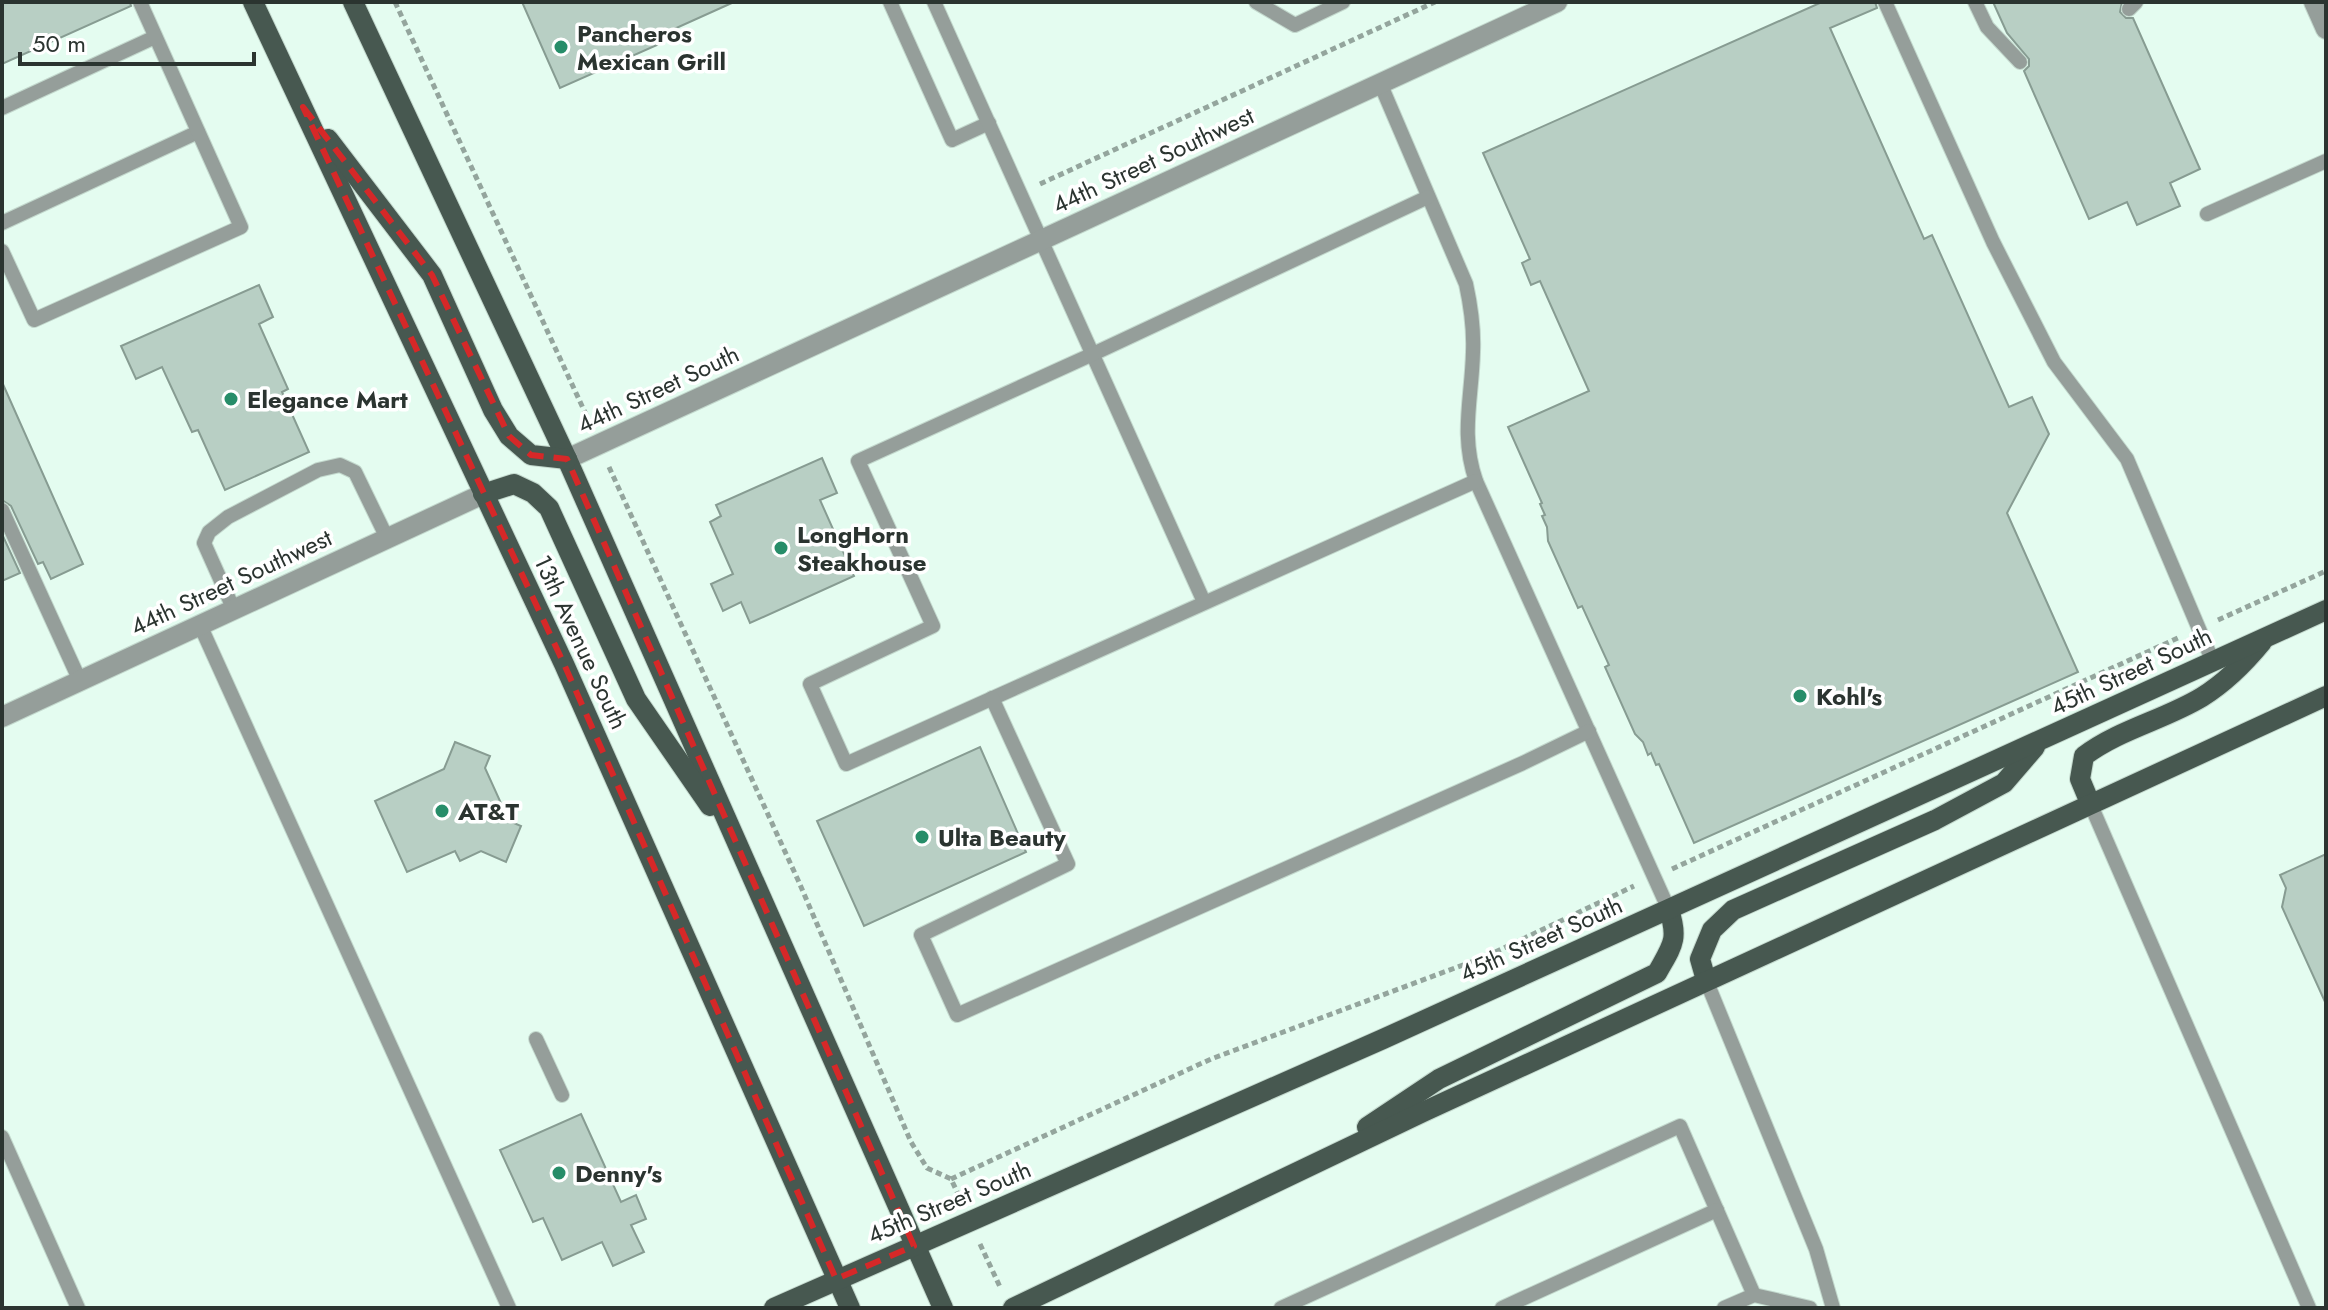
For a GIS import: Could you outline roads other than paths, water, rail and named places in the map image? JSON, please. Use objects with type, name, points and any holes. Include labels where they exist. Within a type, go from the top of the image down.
[{"type":"main road","name":"13th Avenue South","points":[[253,2],[564,664],[850,1308]]},
{"type":"main road","points":[[353,2],[567,459],[943,1308]]},
{"type":"main road","points":[[303,107],[432,275],[493,410],[509,436],[531,455],[567,459]]},
{"type":"main road","points":[[483,494],[514,484],[533,493],[549,508],[636,699],[737,845]]},
{"type":"main road","name":"45th Street South","points":[[774,1308],[1669,910],[2326,610]]},
{"type":"main road","points":[[2090,803],[2080,779],[2084,756],[2106,740],[2201,698],[2240,669],[2264,639]]},
{"type":"main road","points":[[1013,1308],[1706,980],[2326,696]]},
{"type":"main road","points":[[1706,980],[1700,959],[1712,930],[1733,910],[1935,820],[2004,783],[2040,741]]},
{"type":"main road","points":[[1304,1169],[1439,1079],[1657,973],[1676,930],[1669,910]]},
{"type":"street","name":"44th Street Southwest","points":[[771,366],[1557,2]]},
{"type":"street","points":[[2314,2],[2326,29]]},
{"type":"street","name":"44th Street South","points":[[567,459],[771,366]]},
{"type":"street","name":"44th Street Southwest","points":[[2,717],[483,494]]},
{"type":"lane","points":[[2,251],[34,320],[241,227],[140,2]]},
{"type":"lane","points":[[890,2],[952,140],[989,123]]},
{"type":"lane","points":[[934,2],[1204,602]]},
{"type":"lane","points":[[1256,2],[1295,25],[1343,2]]},
{"type":"lane","points":[[1885,2],[1993,242],[2054,362],[2127,459],[2213,662]]},
{"type":"lane","points":[[1975,2],[1987,27],[2020,62]]},
{"type":"lane","points":[[1987,27],[2005,29]]},
{"type":"lane","points":[[2,108],[155,37]]},
{"type":"lane","points":[[1380,83],[1466,284],[1472,308],[1473,351],[1466,428],[1476,481],[1669,910]]},
{"type":"lane","points":[[2,223],[198,132]]},
{"type":"lane","points":[[2207,214],[2326,161]]},
{"type":"lane","points":[[1428,197],[858,461],[933,626],[810,684],[846,764],[1476,481]]},
{"type":"lane","points":[[234,610],[204,543],[209,532],[228,517],[318,470],[340,465],[355,472],[387,538]]},
{"type":"lane","points":[[4,520],[80,681]]},
{"type":"lane","points":[[200,625],[509,1308]]},
{"type":"lane","points":[[992,698],[1068,864],[921,935],[957,1015],[1589,731]]},
{"type":"lane","points":[[2090,803],[2309,1308]]},
{"type":"lane","points":[[1706,980],[1816,1249],[1833,1308]]},
{"type":"lane","points":[[536,1039],[562,1095]]},
{"type":"lane","points":[[1281,1308],[1680,1126],[1754,1295]]},
{"type":"lane","points":[[2,1137],[78,1308]]},
{"type":"lane","points":[[1502,1308],[1717,1210]]},
{"type":"lane","points":[[1724,1308],[1754,1295],[1810,1308]]},
{"type":"place","name":"Pancheros Mexican Grill","points":[[561,47]]},
{"type":"place","name":"Elegance Mart","points":[[231,399]]},
{"type":"place","name":"LongHorn Steakhouse","points":[[781,548]]},
{"type":"place","name":"Kohl's","points":[[1800,696]]},
{"type":"place","name":"AT&T","points":[[442,811]]},
{"type":"place","name":"Ulta Beauty","points":[[922,837]]},
{"type":"place","name":"Denny's","points":[[559,1173]]}]
